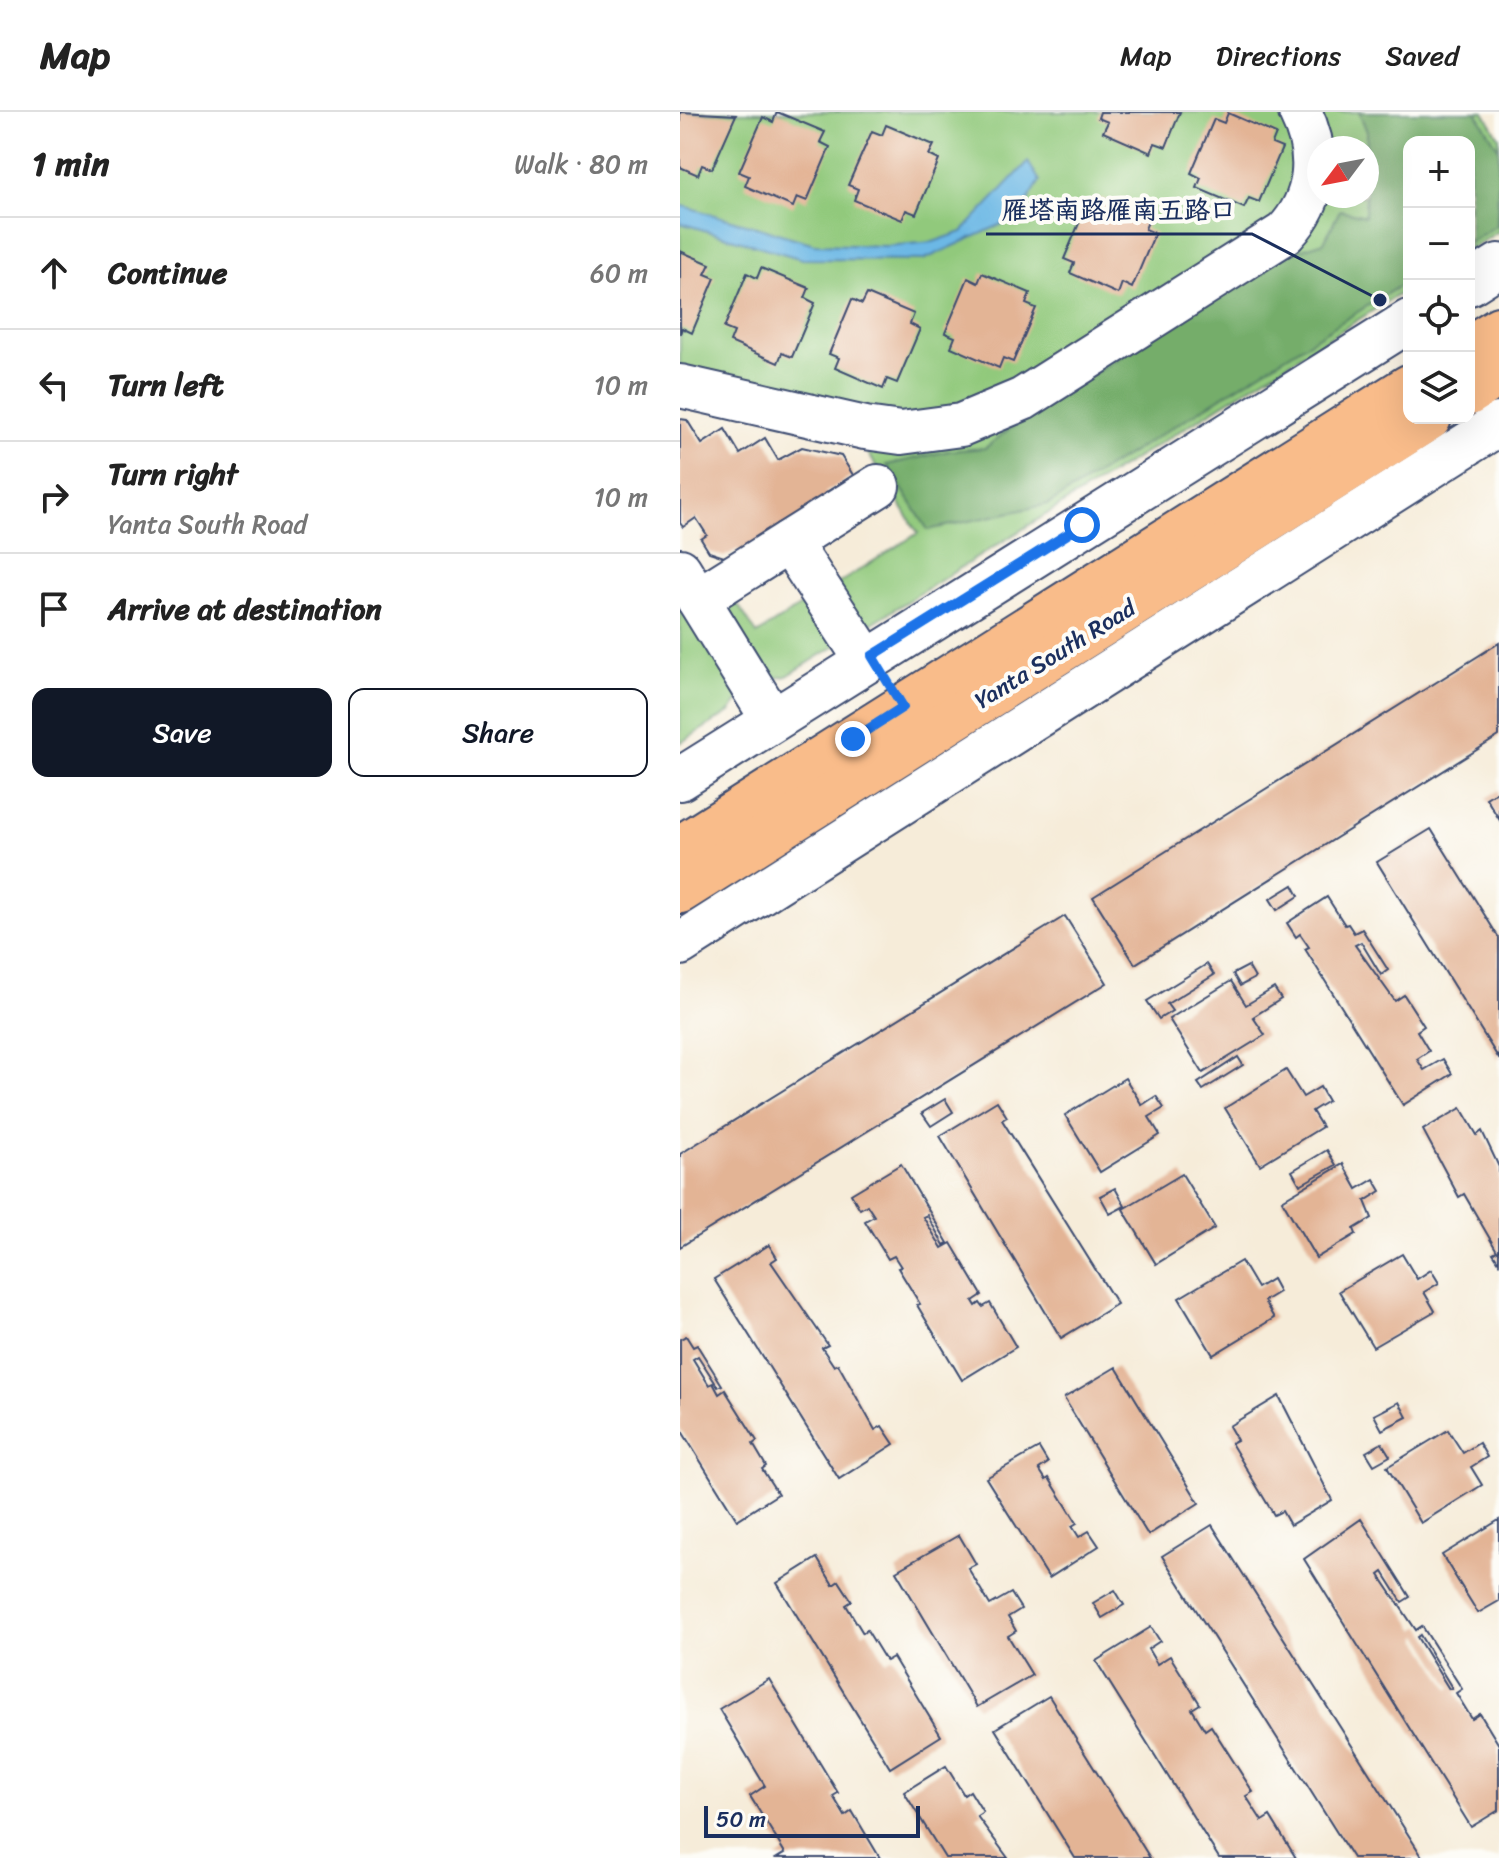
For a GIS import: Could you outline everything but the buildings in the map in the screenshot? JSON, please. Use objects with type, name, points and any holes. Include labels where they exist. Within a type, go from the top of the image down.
[{"type":"main road","points":[[1475,344],[1499,329]]},
{"type":"main road","points":[[1475,389],[1499,374]]},
{"type":"main road","name":"Yanta South Road","points":[[680,891],[915,721],[1403,391]]},
{"type":"main road","name":"Yanta South Road","points":[[680,848],[915,721],[1419,424]]},
{"type":"street","points":[[680,386],[883,431],[926,432],[990,416],[1023,399],[1285,233],[1304,207],[1313,176],[1312,144],[1300,112]]},
{"type":"street","points":[[1475,280],[1499,265]]},
{"type":"street","points":[[680,779],[1403,325]]},
{"type":"street","points":[[680,944],[1499,424]]},
{"type":"street","points":[[772,719],[689,584],[789,542],[878,486]]},
{"type":"street","points":[[789,542],[951,772]]},
{"type":"green space","points":[[680,112],[1288,112],[1298,131],[1291,209],[1012,393],[932,421],[680,376]]},
{"type":"green space","points":[[1312,112],[1484,112],[1499,137],[1499,231],[1475,246],[1475,136],[1403,136],[1403,292],[861,630],[834,586],[918,533],[858,437],[934,441],[1307,204],[1307,208],[1379,208],[1379,136],[1319,136]]},
{"type":"green space","points":[[1359,112],[1476,112],[1499,149],[1497,225],[1475,239],[1475,136],[1403,136],[1403,284],[1049,504],[928,530],[887,465],[948,451],[985,448],[1022,419],[1280,256],[1324,242],[1340,210],[1365,216],[1365,208],[1379,208],[1379,136],[1367,136]]},
{"type":"green space","points":[[680,588],[741,697],[730,712],[680,743]]},
{"type":"green space","points":[[731,594],[757,634],[809,601],[837,645],[787,676],[770,679],[714,604]]},
{"type":"water","points":[[1028,162],[1040,181],[1018,217],[923,260],[802,259],[680,223],[680,205],[815,244],[886,246],[933,242],[962,232]]},
{"type":"place","name":"雁塔南路雁南五路口","points":[[1380,300]]},
{"type":"route","points":[[853,739],[903,707],[872,656],[1082,525]]}]
